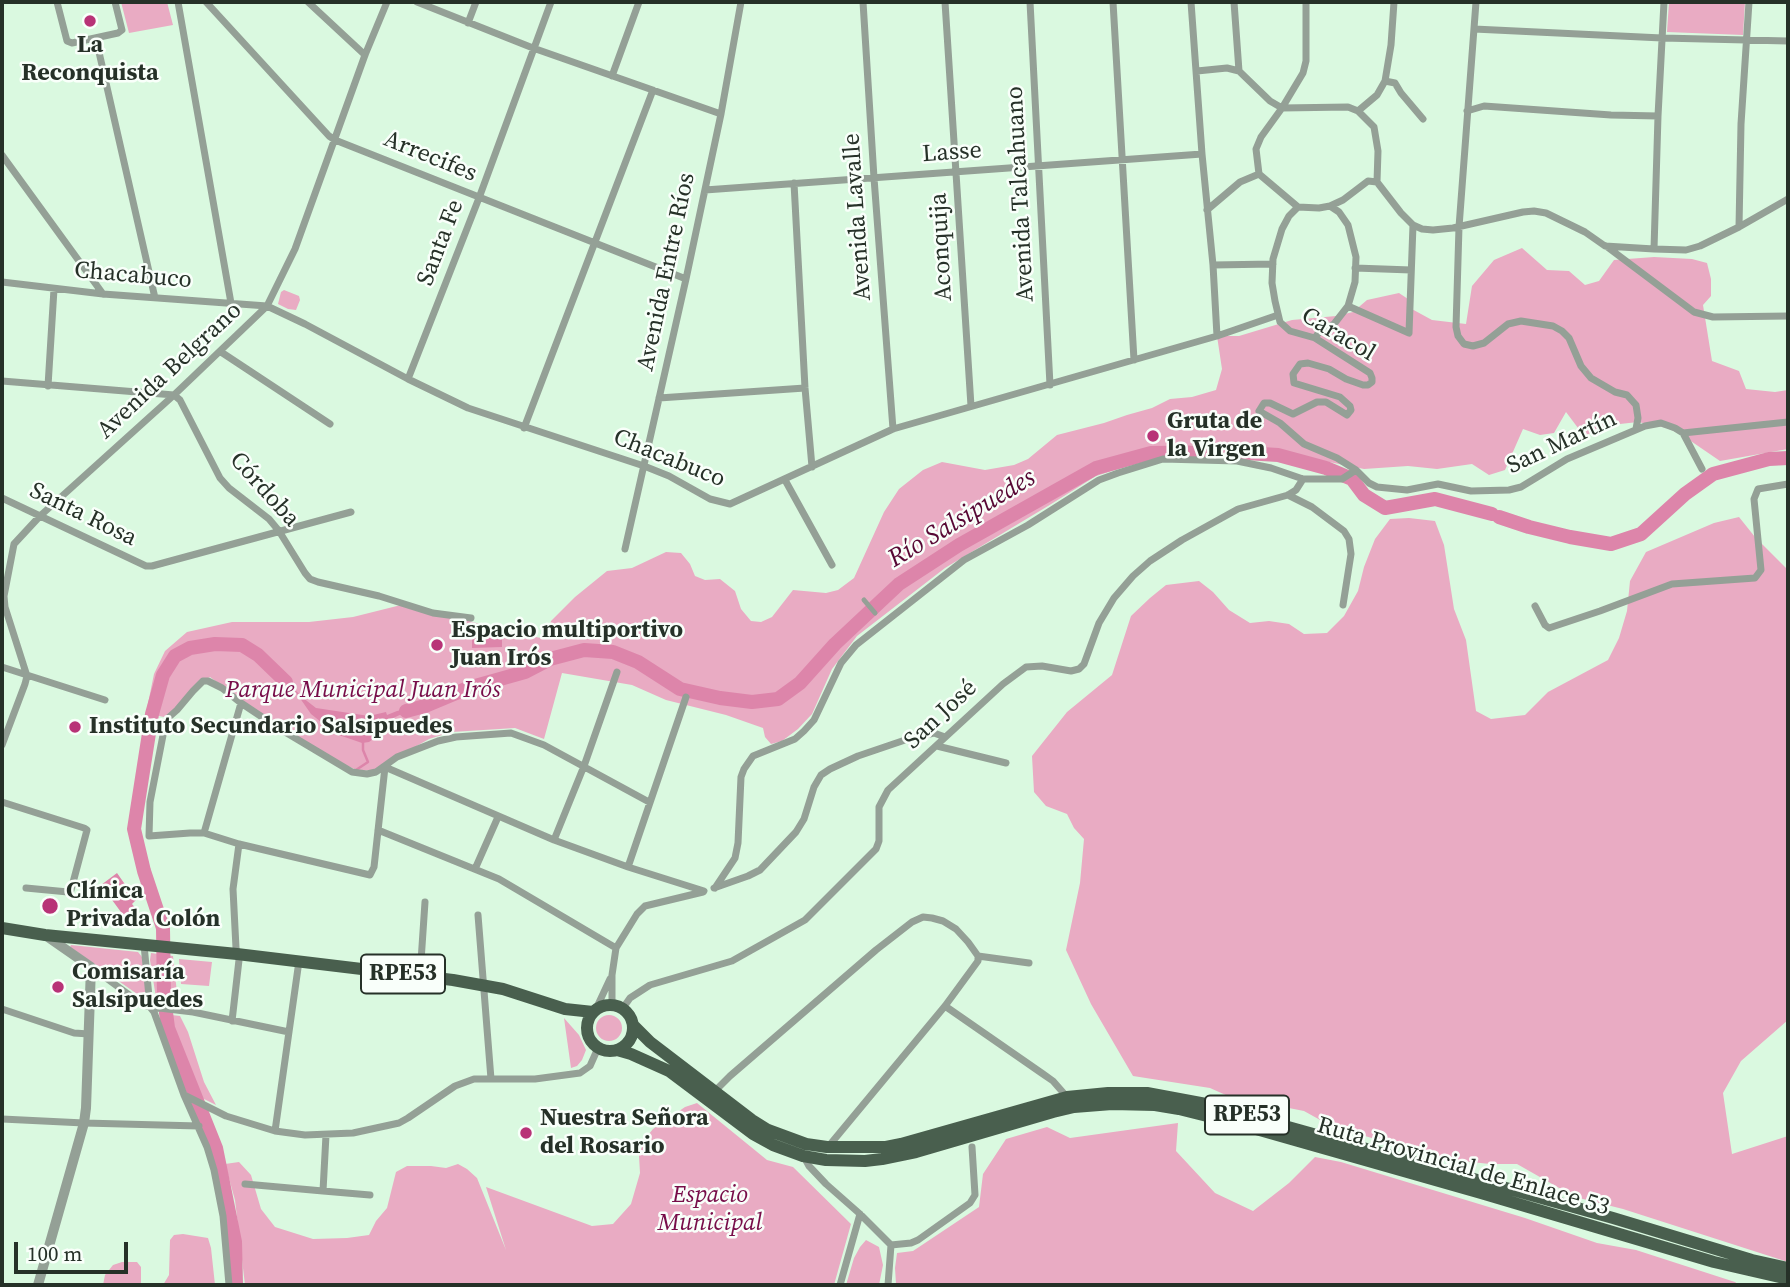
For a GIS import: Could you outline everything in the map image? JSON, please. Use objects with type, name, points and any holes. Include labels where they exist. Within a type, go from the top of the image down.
[{"type":"main road","name":"RPE53","points":[[2,928],[45,935],[299,961],[482,985],[565,1009],[594,1010],[601,1006],[617,1006],[631,1018],[633,1025]]},
{"type":"main road","name":"RPE53","points":[[565,1009],[576,1017],[598,1048],[617,1050]]},
{"type":"main road","points":[[587,1031],[589,1018],[594,1010]]},
{"type":"main road","name":"Ruta Provincial de Enlace 53","points":[[633,1025],[710,1091],[752,1120],[768,1130],[827,1147],[886,1147],[1066,1097],[1137,1092],[1206,1104],[1788,1268]]},
{"type":"main road","points":[[617,1050],[631,1037],[633,1025]]},
{"type":"main road","name":"Ruta Provincial de Enlace 53","points":[[617,1050],[710,1091],[753,1135],[803,1156],[826,1160],[882,1159],[916,1152],[1074,1107],[1155,1105],[1235,1123],[1714,1262],[1788,1279]]},
{"type":"street","points":[[57,2],[67,41],[72,43],[96,39],[122,30],[116,2]]},
{"type":"street","points":[[178,2],[231,303]]},
{"type":"street","name":"Arrecifes","points":[[206,2],[335,140],[686,279]]},
{"type":"street","points":[[308,2],[365,55]]},
{"type":"street","name":"Avenida Belgrano","points":[[27,676],[5,607],[4,596],[14,544],[40,516],[221,352],[267,306],[295,249],[365,55],[387,2]]},
{"type":"street","points":[[416,2],[533,48],[721,114]]},
{"type":"street","points":[[468,23],[477,2]]},
{"type":"street","name":"Santa Fe","points":[[408,379],[479,198],[551,2]]},
{"type":"street","points":[[612,76],[639,2]]},
{"type":"street","name":"Avenida Entre Ríos","points":[[625,549],[705,190],[741,2]]},
{"type":"street","name":"Avenida Lavalle","points":[[863,2],[893,429]]},
{"type":"street","name":"Aconquija","points":[[945,2],[971,407]]},
{"type":"street","name":"Avenida Talcahuano","points":[[1030,2],[1050,385]]},
{"type":"street","points":[[1113,2],[1134,360]]},
{"type":"street","points":[[1191,2],[1217,336]]},
{"type":"street","points":[[1234,2],[1239,71]]},
{"type":"street","points":[[1306,2],[1306,61],[1303,73],[1261,137],[1256,149],[1259,174],[1298,206],[1319,208],[1343,200],[1368,181],[1377,181]]},
{"type":"street","points":[[1358,111],[1377,95],[1385,81],[1394,2]]},
{"type":"street","points":[[1476,2],[1459,227],[1458,336],[1464,344],[1473,346],[1484,343],[1507,324],[1521,321],[1553,326],[1569,338],[1581,366],[1591,378],[1627,396],[1636,405],[1636,429]]},
{"type":"street","points":[[1654,249],[1664,2]]},
{"type":"street","points":[[1739,227],[1741,124],[1749,2]]},
{"type":"street","points":[[1474,29],[1788,41]]},
{"type":"street","points":[[96,39],[155,298]]},
{"type":"street","points":[[1197,71],[1227,68],[1239,71],[1270,101],[1282,108],[1348,107],[1358,111],[1374,127],[1378,151],[1377,181],[1401,213],[1413,225],[1422,229],[1459,227],[1534,211],[1546,213],[1585,232],[1694,312],[1713,317],[1788,316]]},
{"type":"street","points":[[1385,81],[1395,83],[1423,119]]},
{"type":"street","points":[[524,428],[653,90]]},
{"type":"street","points":[[1467,111],[1484,106],[1658,116]]},
{"type":"street","name":"Lasse","points":[[705,190],[1202,154]]},
{"type":"street","points":[[2,155],[103,294]]},
{"type":"street","points":[[1207,210],[1240,182],[1259,174]]},
{"type":"street","points":[[794,183],[812,467]]},
{"type":"street","points":[[1605,246],[1686,250],[1739,227],[1788,198]]},
{"type":"street","points":[[1278,315],[1272,283],[1273,264],[1282,229],[1298,206]]},
{"type":"street","points":[[1315,338],[1334,324],[1348,306],[1355,282],[1356,257],[1348,225],[1339,212],[1330,206]]},
{"type":"street","points":[[1348,306],[1409,333],[1413,225]]},
{"type":"street","points":[[1213,265],[1273,264]]},
{"type":"street","points":[[1355,268],[1411,270]]},
{"type":"street","name":"Chacabuco","points":[[2,282],[103,294],[267,306],[468,408],[644,466],[669,476],[710,499],[730,504],[893,429],[1217,336],[1278,315]]},
{"type":"street","points":[[48,386],[54,289]]},
{"type":"street","name":"Caracol","points":[[1278,315],[1280,322],[1290,331],[1315,338],[1370,373],[1372,382],[1363,385],[1329,369],[1308,363],[1300,364],[1293,374],[1294,383],[1340,397],[1350,406],[1351,410],[1347,415],[1326,402],[1317,402],[1293,414],[1270,403],[1264,403],[1259,411],[1304,444],[1337,458],[1356,470]]},
{"type":"street","points":[[221,352],[330,424]]},
{"type":"street","points":[[2,381],[174,395]]},
{"type":"street","points":[[659,398],[805,388]]},
{"type":"street","name":"Córdoba","points":[[174,395],[180,400],[220,478],[269,519],[310,579],[433,613],[471,618]]},
{"type":"street","name":"San Martín","points":[[1356,470],[1377,487],[1407,490],[1438,484],[1471,491],[1509,491],[1521,487],[1567,459],[1636,429],[1661,424],[1684,433],[1788,422]]},
{"type":"street","points":[[1684,433],[1702,469]]},
{"type":"street","points":[[715,888],[735,858],[741,777],[744,769],[754,756],[796,738],[804,731],[814,720],[841,663],[856,645],[964,560],[1028,526],[1099,481],[1118,472],[1163,459],[1237,461],[1271,468],[1303,479],[1342,479],[1356,470]]},
{"type":"street","points":[[1288,495],[1296,490],[1303,479]]},
{"type":"street","points":[[785,480],[832,565]]},
{"type":"street","points":[[1535,606],[1549,628],[1672,584],[1755,578],[1760,570],[1754,499],[1758,489],[1788,484]]},
{"type":"street","points":[[1288,495],[1312,507],[1344,531],[1349,539],[1351,554],[1343,605]]},
{"type":"street","name":"San José","points":[[617,1006],[650,985],[748,954],[805,920],[876,849],[879,841],[879,807],[888,790],[1003,684],[1026,667],[1042,666],[1071,671],[1079,669],[1084,664],[1100,623],[1114,598],[1150,561],[1238,509],[1288,495]]},
{"type":"street","name":"Santa Rosa","points":[[2,498],[146,566],[351,512]]},
{"type":"street","points":[[864,600],[874,613]]},
{"type":"street","points":[[2,667],[105,700]]},
{"type":"street","points":[[554,840],[584,766],[617,672]]},
{"type":"street","points":[[2,745],[27,676]]},
{"type":"street","points":[[385,766],[370,874],[204,834],[190,832],[149,836],[150,802],[165,725],[168,718],[203,681],[222,688],[280,729],[352,772],[376,772],[397,757],[438,741],[503,732],[544,745],[649,802]]},
{"type":"street","points":[[628,867],[686,697]]},
{"type":"street","points":[[204,834],[241,703]]},
{"type":"street","points":[[594,1010],[612,975],[617,948],[630,923],[645,906],[715,888],[760,870],[796,832],[804,819],[814,787],[821,775],[830,769],[908,738],[934,733],[945,737]]},
{"type":"street","points":[[937,747],[1006,763]]},
{"type":"street","points":[[385,766],[554,840],[704,891]]},
{"type":"street","points":[[2,802],[87,831],[71,890],[68,892],[26,888]]},
{"type":"street","points":[[475,869],[498,817]]},
{"type":"street","points":[[378,830],[499,879],[617,948]]},
{"type":"street","points":[[233,1021],[239,960],[232,897],[239,844]]},
{"type":"street","points":[[419,976],[425,902]]},
{"type":"street","points":[[478,915],[491,1079]]},
{"type":"street","points":[[710,1091],[876,950],[912,922],[923,917],[943,921],[956,929],[978,958],[1029,962]]},
{"type":"street","points":[[45,935],[150,1007],[176,1009],[289,1032]]},
{"type":"street","points":[[144,944],[150,1007],[155,1012],[214,1170],[223,1216],[229,1285]]},
{"type":"street","points":[[827,1147],[945,1006],[978,958]]},
{"type":"street","points":[[275,1131],[299,961]]},
{"type":"street","points":[[38,1285],[84,1123],[91,967]]},
{"type":"street","points":[[612,975],[617,1006]]},
{"type":"street","points":[[945,1006],[1053,1081],[1066,1097]]},
{"type":"street","points":[[2,1010],[74,1033],[89,1034]]},
{"type":"street","points":[[186,1096],[239,1121],[275,1131],[305,1135],[362,1132],[399,1123],[455,1086],[474,1079],[535,1079],[580,1073],[590,1066],[598,1048]]},
{"type":"street","points":[[2,1119],[199,1126]]},
{"type":"street","points":[[323,1191],[326,1135]]},
{"type":"street","points":[[800,1141],[803,1156],[809,1166],[891,1245],[888,1285]]},
{"type":"street","points":[[891,1245],[918,1240],[970,1203],[975,1195],[972,1147]]},
{"type":"street","points":[[245,1184],[370,1195]]},
{"type":"street","points":[[840,1285],[860,1214]]},
{"type":"green space","points":[[121,2],[167,2],[173,25],[129,33]]},
{"type":"green space","points":[[1669,2],[1745,2],[1743,35],[1667,32]]},
{"type":"green space","name":"Parque Municipal Juan Irós","points":[[1522,248],[1547,270],[1569,271],[1585,285],[1599,281],[1614,260],[1654,257],[1692,259],[1707,263],[1711,296],[1703,305],[1712,361],[1739,371],[1746,389],[1775,392],[1788,390],[1788,449],[1720,461],[1682,435],[1667,428],[1638,422],[1611,425],[1584,436],[1566,412],[1554,433],[1540,435],[1523,429],[1505,470],[1489,475],[1472,464],[1437,469],[1408,466],[1364,469],[1264,449],[1196,444],[1096,476],[945,568],[857,636],[832,669],[812,714],[782,741],[771,744],[765,737],[763,728],[726,715],[666,700],[632,685],[562,673],[544,739],[515,728],[452,732],[429,739],[374,770],[359,771],[343,764],[250,707],[210,677],[191,689],[168,718],[146,713],[154,674],[165,651],[187,632],[232,622],[309,622],[353,617],[401,605],[546,639],[551,621],[607,571],[632,568],[666,552],[681,553],[695,576],[705,580],[720,579],[735,591],[741,609],[751,621],[761,622],[772,617],[793,590],[826,593],[838,590],[854,578],[884,512],[899,489],[923,470],[942,462],[985,470],[1014,465],[1028,459],[1057,435],[1152,408],[1170,399],[1192,397],[1216,390],[1222,369],[1217,336],[1239,336],[1292,320],[1353,312],[1367,300],[1399,293],[1408,299],[1410,308],[1432,320],[1466,324],[1472,286],[1494,260]]},
{"type":"green space","points":[[284,290],[299,296],[296,310],[278,304]]},
{"type":"green space","points":[[1739,517],[1788,570],[1788,1020],[1741,1061],[1723,1093],[1732,1154],[1788,1136],[1788,1262],[1623,1209],[1575,1197],[1517,1164],[1443,1159],[1331,1126],[1304,1111],[1228,1096],[1210,1088],[1133,1076],[1091,1004],[1066,950],[1080,883],[1084,839],[1067,814],[1046,806],[1034,792],[1032,756],[1067,712],[1112,675],[1131,616],[1150,598],[1166,585],[1199,581],[1229,610],[1250,623],[1269,621],[1289,624],[1304,634],[1327,633],[1344,616],[1358,591],[1375,539],[1390,519],[1435,521],[1444,545],[1454,609],[1466,640],[1476,711],[1491,719],[1525,715],[1548,692],[1608,660],[1619,638],[1627,611],[1630,581],[1646,552],[1714,523]]},
{"type":"green space","points":[[70,947],[138,952],[142,957],[146,991],[140,996]]},
{"type":"green space","points":[[151,953],[173,956],[178,1002],[156,998]]},
{"type":"green space","points":[[179,959],[212,962],[209,986],[181,984]]},
{"type":"green space","points":[[161,1015],[180,1016],[204,1082],[216,1105],[188,1091]]},
{"type":"green space","points":[[609,1015],[618,1019],[622,1028],[618,1037],[609,1041],[600,1037],[596,1028],[600,1019]]},
{"type":"green space","points":[[564,1018],[579,1035],[586,1050],[577,1066],[571,1068]]},
{"type":"green space","name":"Espacio Municipal","points":[[697,1103],[767,1160],[793,1167],[851,1224],[834,1285],[245,1285],[235,1200],[225,1164],[239,1162],[251,1175],[261,1209],[275,1227],[313,1239],[369,1235],[387,1208],[396,1172],[407,1166],[446,1168],[458,1164],[477,1178],[506,1250],[486,1187],[592,1226],[613,1224],[631,1204],[640,1173],[639,1156],[644,1140],[653,1129],[685,1107]]},
{"type":"green space","points":[[1178,1123],[1176,1151],[1215,1193],[1253,1211],[1289,1183],[1315,1157],[1341,1162],[1525,1218],[1597,1243],[1636,1250],[1739,1285],[896,1284],[897,1253],[913,1251],[979,1207],[983,1174],[1006,1139],[1047,1127],[1070,1138]]},
{"type":"green space","points":[[174,1235],[208,1238],[215,1285],[163,1285],[169,1275],[170,1240]]},
{"type":"green space","points":[[866,1240],[879,1247],[883,1265],[879,1285],[846,1285],[854,1258]]},
{"type":"green space","points":[[137,1262],[141,1267],[141,1285],[103,1285],[105,1275],[113,1265]]},
{"type":"shaded area","points":[[502,632],[502,647],[472,648],[472,633]]},
{"type":"shaded area","points":[[273,670],[316,708],[369,716],[386,712],[387,715],[425,706],[389,720],[386,729],[369,742],[362,743],[336,734],[311,714],[295,691]]},
{"type":"shaded area","points":[[117,873],[136,900],[132,904],[137,910],[134,912],[141,920],[132,927],[101,885]]},
{"type":"waterway","name":"Río Salsipuedes","points":[[406,711],[468,688],[525,672],[550,659],[584,650],[613,652],[638,662],[680,689],[752,702],[778,699],[800,683],[835,644],[899,584],[959,545],[1096,468],[1151,453],[1229,452],[1278,455],[1326,468],[1352,479],[1364,495],[1385,508],[1435,499],[1492,514]]},
{"type":"waterway","name":"Río Salsipuedes","points":[[1499,517],[1570,537],[1611,544],[1641,534],[1685,494],[1713,474],[1769,459],[1788,458]]},
{"type":"waterway","name":"Río Salsipuedes","points":[[236,1285],[235,1242],[216,1148],[168,1028],[164,997],[163,928],[144,871],[134,829],[152,714],[163,675],[175,656],[190,648],[215,644],[242,645],[258,655],[286,682]]},
{"type":"waterway","points":[[356,770],[368,762],[363,742]]},
{"type":"place","name":"La Reconquista","points":[[90,21]]},
{"type":"place","name":"Gruta de la Virgen","points":[[1153,436]]},
{"type":"place","name":"Espacio multiportivo Juan Irós","points":[[437,645]]},
{"type":"place","name":"Instituto Secundario Salsipuedes","points":[[75,727]]},
{"type":"place","name":"Clínica Privada Colón","points":[[50,906]]},
{"type":"place","name":"Comisaría Salsipuedes","points":[[58,987]]},
{"type":"place","name":"Nuestra Señora del Rosario","points":[[526,1133]]}]
